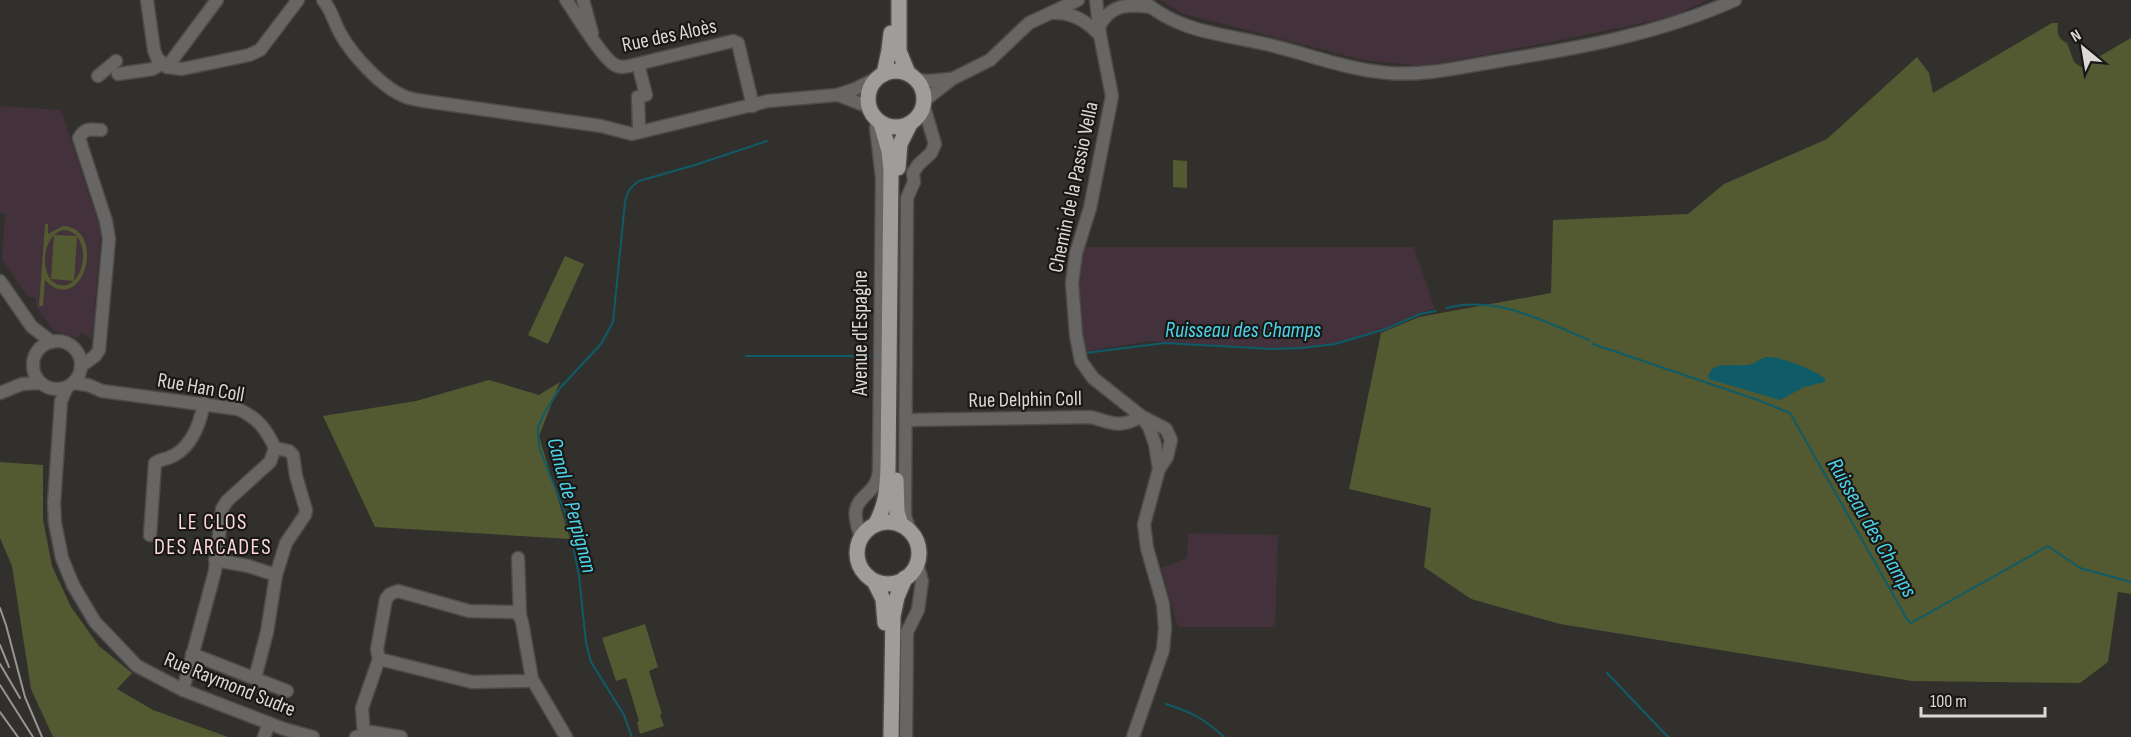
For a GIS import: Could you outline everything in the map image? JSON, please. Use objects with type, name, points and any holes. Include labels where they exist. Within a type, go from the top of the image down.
[{"type":"main road","points":[[891,0],[889,50],[880,76],[869,92],[876,117],[895,128],[911,123],[921,113],[924,103],[924,92],[899,51],[899,0]]},
{"type":"main road","points":[[880,76],[896,71],[913,76]]},
{"type":"main road","name":"Avenue d'Espagne","points":[[875,525],[884,508],[887,495],[891,170],[889,151],[876,117]]},
{"type":"main road","name":"Avenue d'Espagne","points":[[906,528],[897,513],[896,495],[898,158],[900,144],[911,123]]},
{"type":"main road","points":[[881,737],[885,606],[874,581],[859,564],[857,555],[861,539],[867,531],[885,522],[906,528],[918,543],[919,555],[897,597],[893,616],[891,737]]},
{"type":"main road","points":[[874,581],[890,583],[911,572]]},
{"type":"street","points":[[147,0],[154,50],[164,66]]},
{"type":"street","points":[[164,66],[217,0]]},
{"type":"street","points":[[118,74],[164,66],[182,69],[249,55],[260,50],[298,0]]},
{"type":"street","points":[[323,0],[340,34],[358,59],[386,85],[405,97],[606,127],[632,134],[768,101],[837,95],[880,76]]},
{"type":"street","name":"Rue des Aloès","points":[[566,0],[594,39]]},
{"type":"street","name":"Rue des Aloès","points":[[583,0],[600,52],[618,67],[733,41],[738,43],[753,105]]},
{"type":"street","points":[[1050,12],[1053,4],[1060,0]]},
{"type":"street","points":[[906,528],[907,198],[914,182],[913,173],[931,153],[935,144],[928,127],[924,103],[952,79],[990,60],[1029,23],[1078,0]]},
{"type":"street","name":"Chemin de la Passio Vella","points":[[1096,0],[1112,96],[1090,208],[1079,239],[1076,256],[1072,283],[1076,335],[1081,361],[1089,373],[1104,388],[1141,416],[1149,427],[1155,444],[1159,469],[1144,524],[1147,548],[1163,604],[1165,628],[1163,650],[1133,737]]},
{"type":"street","points":[[1050,12],[1074,15],[1100,31],[1105,16],[1116,8],[1124,5],[1147,4],[1177,23],[1195,29],[1295,51],[1351,67],[1406,74],[1577,49],[1661,28],[1735,0]]},
{"type":"street","points":[[98,75],[116,61]]},
{"type":"street","points":[[638,64],[646,95],[638,97],[639,128]]},
{"type":"street","points":[[913,76],[928,81],[952,79]]},
{"type":"street","points":[[837,95],[854,100],[876,117]]},
{"type":"street","name":"Avenue d'Espagne","points":[[861,539],[856,511],[858,505],[876,486],[879,469],[882,178],[876,117]]},
{"type":"street","points":[[911,123],[928,127]]},
{"type":"street","points":[[606,127],[655,129]]},
{"type":"street","name":"Rue Raymond Sudre","points":[[101,130],[88,129],[83,131],[79,138],[106,221],[109,239],[99,350],[78,371],[61,401],[54,503],[55,523],[62,558],[76,592],[95,622],[137,666],[183,690],[313,737]]},
{"type":"street","points":[[0,281],[32,327],[52,342]]},
{"type":"street","points":[[32,327],[38,351]]},
{"type":"street","points":[[41,383],[33,364],[38,351],[52,342],[68,344],[78,371],[53,389]]},
{"type":"street","points":[[22,384],[34,371]]},
{"type":"street","name":"Rue Han Coll","points":[[78,371],[88,385],[102,392],[238,409],[251,415],[266,429],[275,448],[293,454],[296,476],[306,510],[286,543],[276,575]]},
{"type":"street","points":[[0,393],[22,384],[41,383],[53,389],[61,401]]},
{"type":"street","points":[[150,535],[155,463],[178,452],[195,434],[204,403]]},
{"type":"street","name":"Rue Delphin Coll","points":[[906,420],[1090,417],[1119,425],[1130,423],[1141,416]]},
{"type":"street","points":[[183,690],[215,571],[222,509],[227,501],[270,462],[275,448]]},
{"type":"street","points":[[518,558],[520,616],[532,679],[566,737]]},
{"type":"street","points":[[215,560],[248,566],[276,575],[267,632],[255,678]]},
{"type":"street","points":[[906,737],[906,632],[918,610],[922,581],[911,572]]},
{"type":"street","points":[[402,737],[371,732],[360,736],[362,708],[379,659],[377,649],[386,599],[393,592],[407,593],[469,611],[514,612],[520,616]]},
{"type":"street","points":[[192,654],[287,691]]},
{"type":"street","points":[[379,659],[472,682],[532,679]]},
{"type":"street","points":[[891,737],[896,708],[906,691]]},
{"type":"street","points":[[264,737],[269,723]]},
{"type":"shaded area","points":[[1161,0],[1707,0],[1671,17],[1424,66],[1363,60],[1184,14]]},
{"type":"shaded area","points":[[0,106],[61,110],[101,231],[92,340],[81,332],[77,338],[53,330],[36,306],[36,298],[28,297],[2,260],[5,213],[0,213]]},
{"type":"shaded area","points":[[1080,247],[1414,247],[1435,309],[1383,329],[1335,343],[1273,348],[1150,341],[1082,352],[1078,293]]},
{"type":"shaded area","points":[[1188,533],[1278,535],[1275,627],[1178,627],[1161,568],[1187,558]]},
{"type":"green space","points":[[2052,23],[2058,23],[2059,36],[2067,43],[2074,62],[2081,67],[2131,38],[2131,594],[2118,592],[2108,662],[2080,683],[1912,681],[1560,624],[1471,599],[1424,567],[1431,508],[1349,489],[1381,333],[1419,317],[1551,293],[1553,220],[1688,214],[1724,184],[1827,139],[1917,57],[1929,73],[1933,93]]},
{"type":"green space","points":[[1173,160],[1187,161],[1187,188],[1173,187]]},
{"type":"green space","points":[[45,224],[48,224],[48,234],[63,226],[77,230],[85,241],[87,254],[85,268],[79,281],[70,288],[59,289],[45,280],[43,306],[39,306]],"holes":[[[63,230],[73,233],[83,249],[81,270],[76,279],[69,284],[60,285],[53,282],[45,267],[47,249],[50,240],[56,234]]]},
{"type":"green space","points":[[54,235],[77,236],[74,281],[51,279]]},
{"type":"green space","points":[[565,256],[584,264],[548,344],[528,335]]},
{"type":"green space","points":[[489,380],[539,395],[560,382],[539,436],[570,539],[375,527],[323,416],[416,401]]},
{"type":"green space","points":[[0,462],[43,465],[43,519],[52,566],[71,607],[99,646],[132,673],[117,689],[153,710],[228,737],[53,737],[31,689],[12,566],[0,538]]},
{"type":"green space","points":[[645,624],[658,667],[649,671],[664,726],[640,734],[637,722],[639,721],[626,678],[616,681],[602,638]]},
{"type":"water","points":[[1765,357],[1805,367],[1820,375],[1825,382],[1804,387],[1780,400],[1708,379],[1713,369],[1718,366],[1747,365]]},
{"type":"waterway","name":"Canal de Perpignan","points":[[632,737],[624,715],[591,662],[586,643],[579,576],[572,539],[565,513],[540,450],[538,427],[560,388],[601,344],[613,322],[625,202],[631,188],[639,181],[767,141]]},
{"type":"waterway","name":"Ruisseau des Champs","points":[[1447,308],[1466,305],[1502,307],[1537,318],[1589,340]]},
{"type":"waterway","name":"Ruisseau des Champs","points":[[1085,353],[1165,343],[1273,349],[1335,344],[1386,329],[1420,314],[1436,311]]},
{"type":"waterway","name":"Ruisseau des Champs","points":[[1593,344],[1790,413],[1911,623],[2048,546],[2080,568],[2131,582]]},
{"type":"waterway","name":"Ruisseau des Champs","points":[[746,356],[870,356]]},
{"type":"waterway","points":[[1607,673],[1668,737]]},
{"type":"waterway","points":[[1166,704],[1197,717],[1224,737]]},
{"type":"railway","points":[[0,608],[25,697],[42,737]]},
{"type":"railway","points":[[0,645],[9,667]]},
{"type":"railway","points":[[0,664],[20,698]]},
{"type":"railway","points":[[0,685],[33,737]]},
{"type":"railway","points":[[0,712],[18,737]]},
{"type":"district","name":"LE CLOS DES ARCADES","points":[[213,534]]}]
